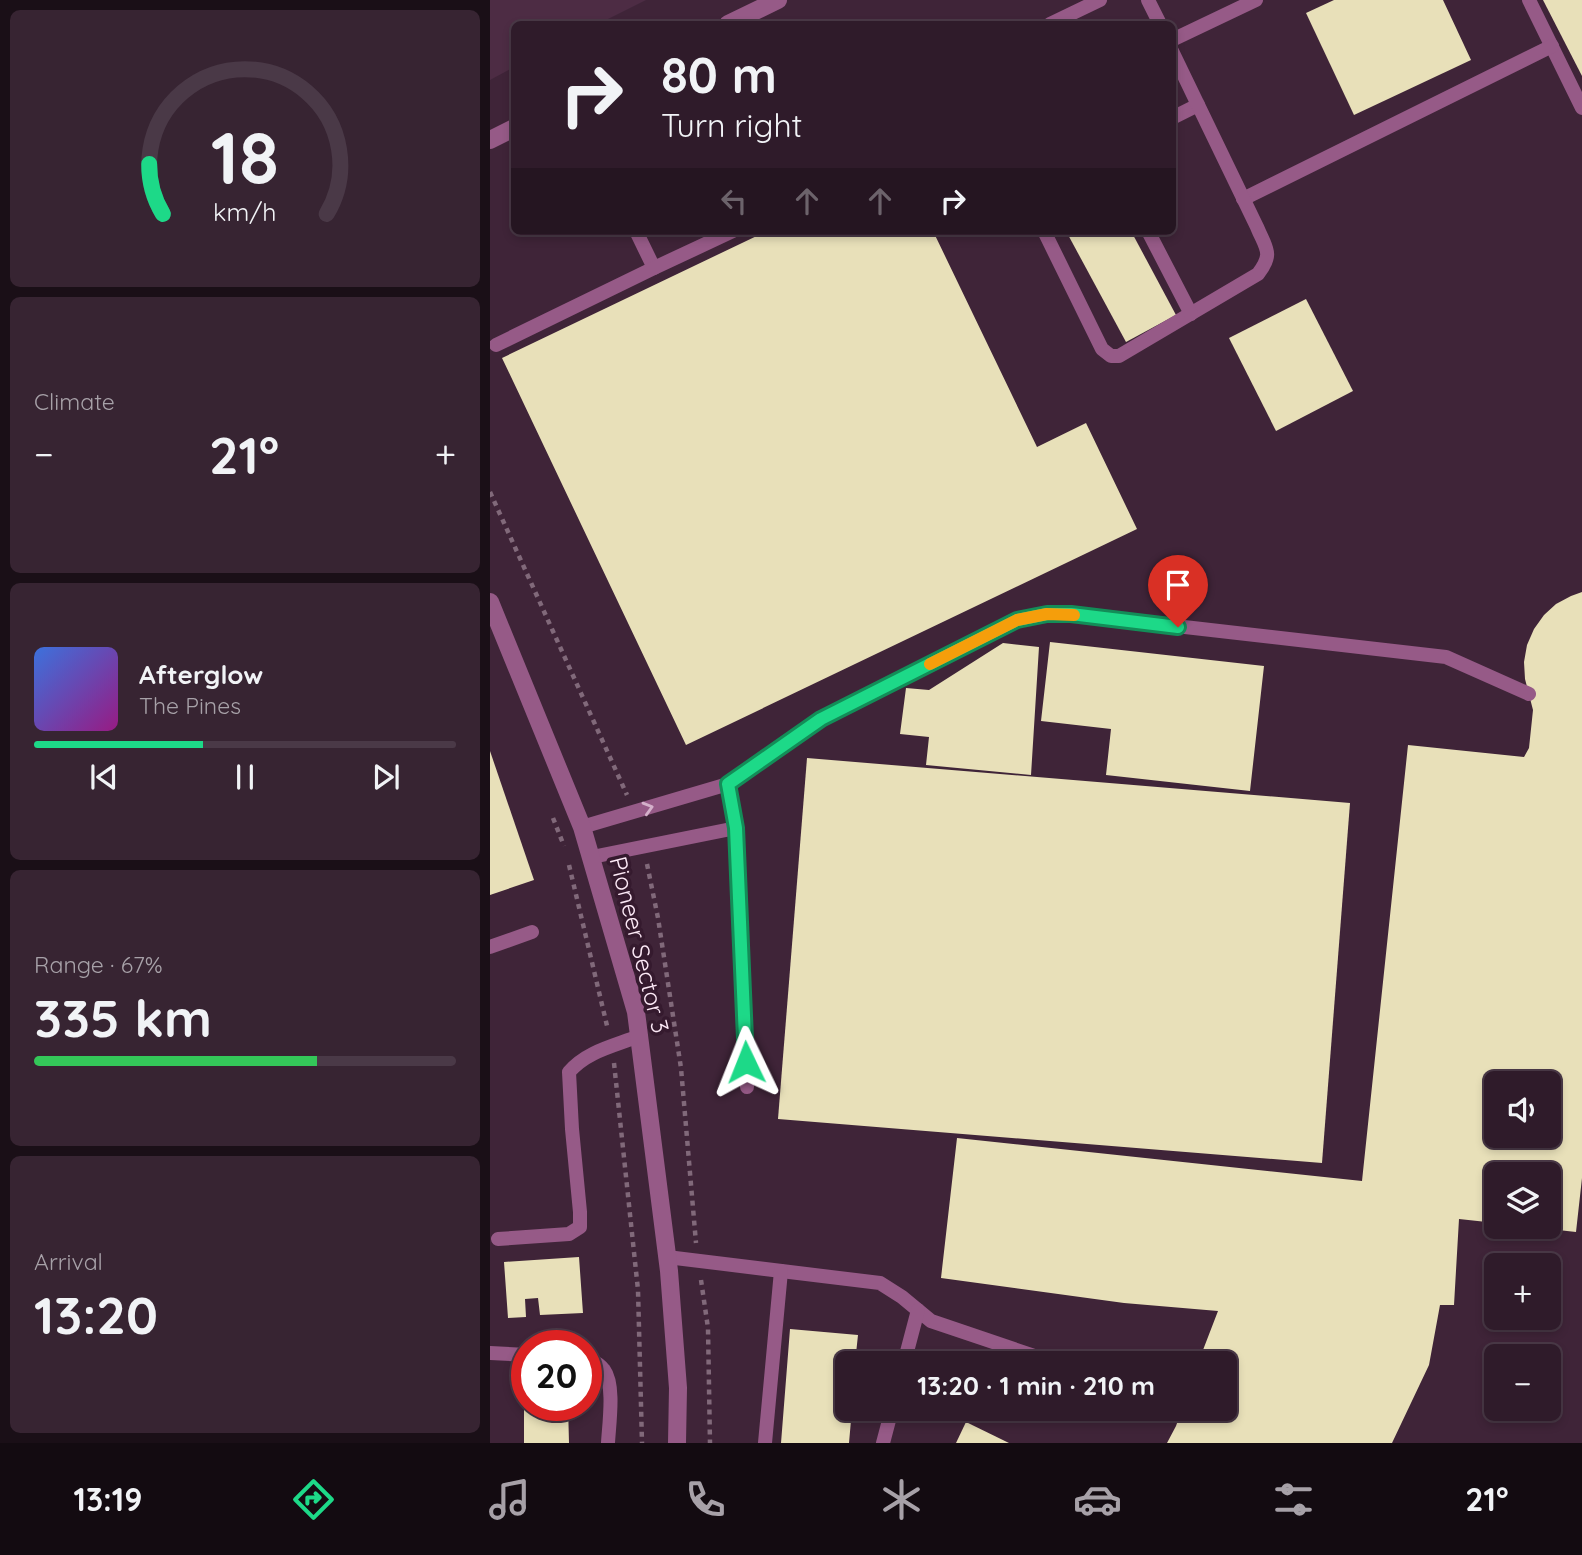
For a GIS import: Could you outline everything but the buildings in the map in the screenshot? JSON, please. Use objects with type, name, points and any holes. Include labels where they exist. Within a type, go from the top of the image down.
[{"type":"street","points":[[734,21],[778,0]]},
{"type":"street","points":[[490,140],[511,130]]},
{"type":"street","name":"Pioneer Sector 3","points":[[490,602],[582,827],[636,1013],[667,1257],[678,1388],[677,1443]]},
{"type":"lane","points":[[1056,21],[1100,0]]},
{"type":"lane","points":[[1148,0],[1158,21]]},
{"type":"lane","points":[[1176,38],[1256,0]]},
{"type":"lane","points":[[1530,0],[1582,108]]},
{"type":"lane","points":[[1243,199],[1552,46]]},
{"type":"lane","points":[[1046,235],[1102,349],[1111,356],[1119,356],[1258,274],[1269,255],[1176,59]]},
{"type":"lane","points":[[1176,116],[1198,105]]},
{"type":"lane","points":[[638,235],[654,268]]},
{"type":"lane","points":[[496,345],[724,235]]},
{"type":"lane","points":[[1150,235],[1191,314]]},
{"type":"lane","points":[[582,827],[728,784],[821,719],[1017,620],[1047,614],[1071,614],[1446,657],[1529,694]]},
{"type":"lane","points":[[728,784],[736,828],[747,1087]]},
{"type":"lane","points":[[592,857],[736,828]]},
{"type":"lane","points":[[490,947],[532,932]]},
{"type":"lane","points":[[498,1239],[569,1234],[580,1227],[569,1072],[589,1054],[639,1036]]},
{"type":"lane","points":[[667,1257],[880,1283],[932,1321],[1020,1351]]},
{"type":"lane","points":[[765,1443],[781,1271]]},
{"type":"lane","points":[[907,1351],[918,1310]]},
{"type":"lane","points":[[490,1353],[511,1354]]},
{"type":"lane","points":[[602,1368],[610,1390],[608,1443]]},
{"type":"lane","points":[[883,1443],[889,1421]]},
{"type":"shaded area","points":[[490,0],[646,0],[604,21],[511,21],[511,69],[490,80]]},
{"type":"slow traffic","points":[[930,664],[1017,620],[1047,614],[1074,615]]},
{"type":"route","points":[[746,1062],[736,828],[728,784],[821,719],[1017,620],[1047,614],[1071,614],[1178,627]]}]
